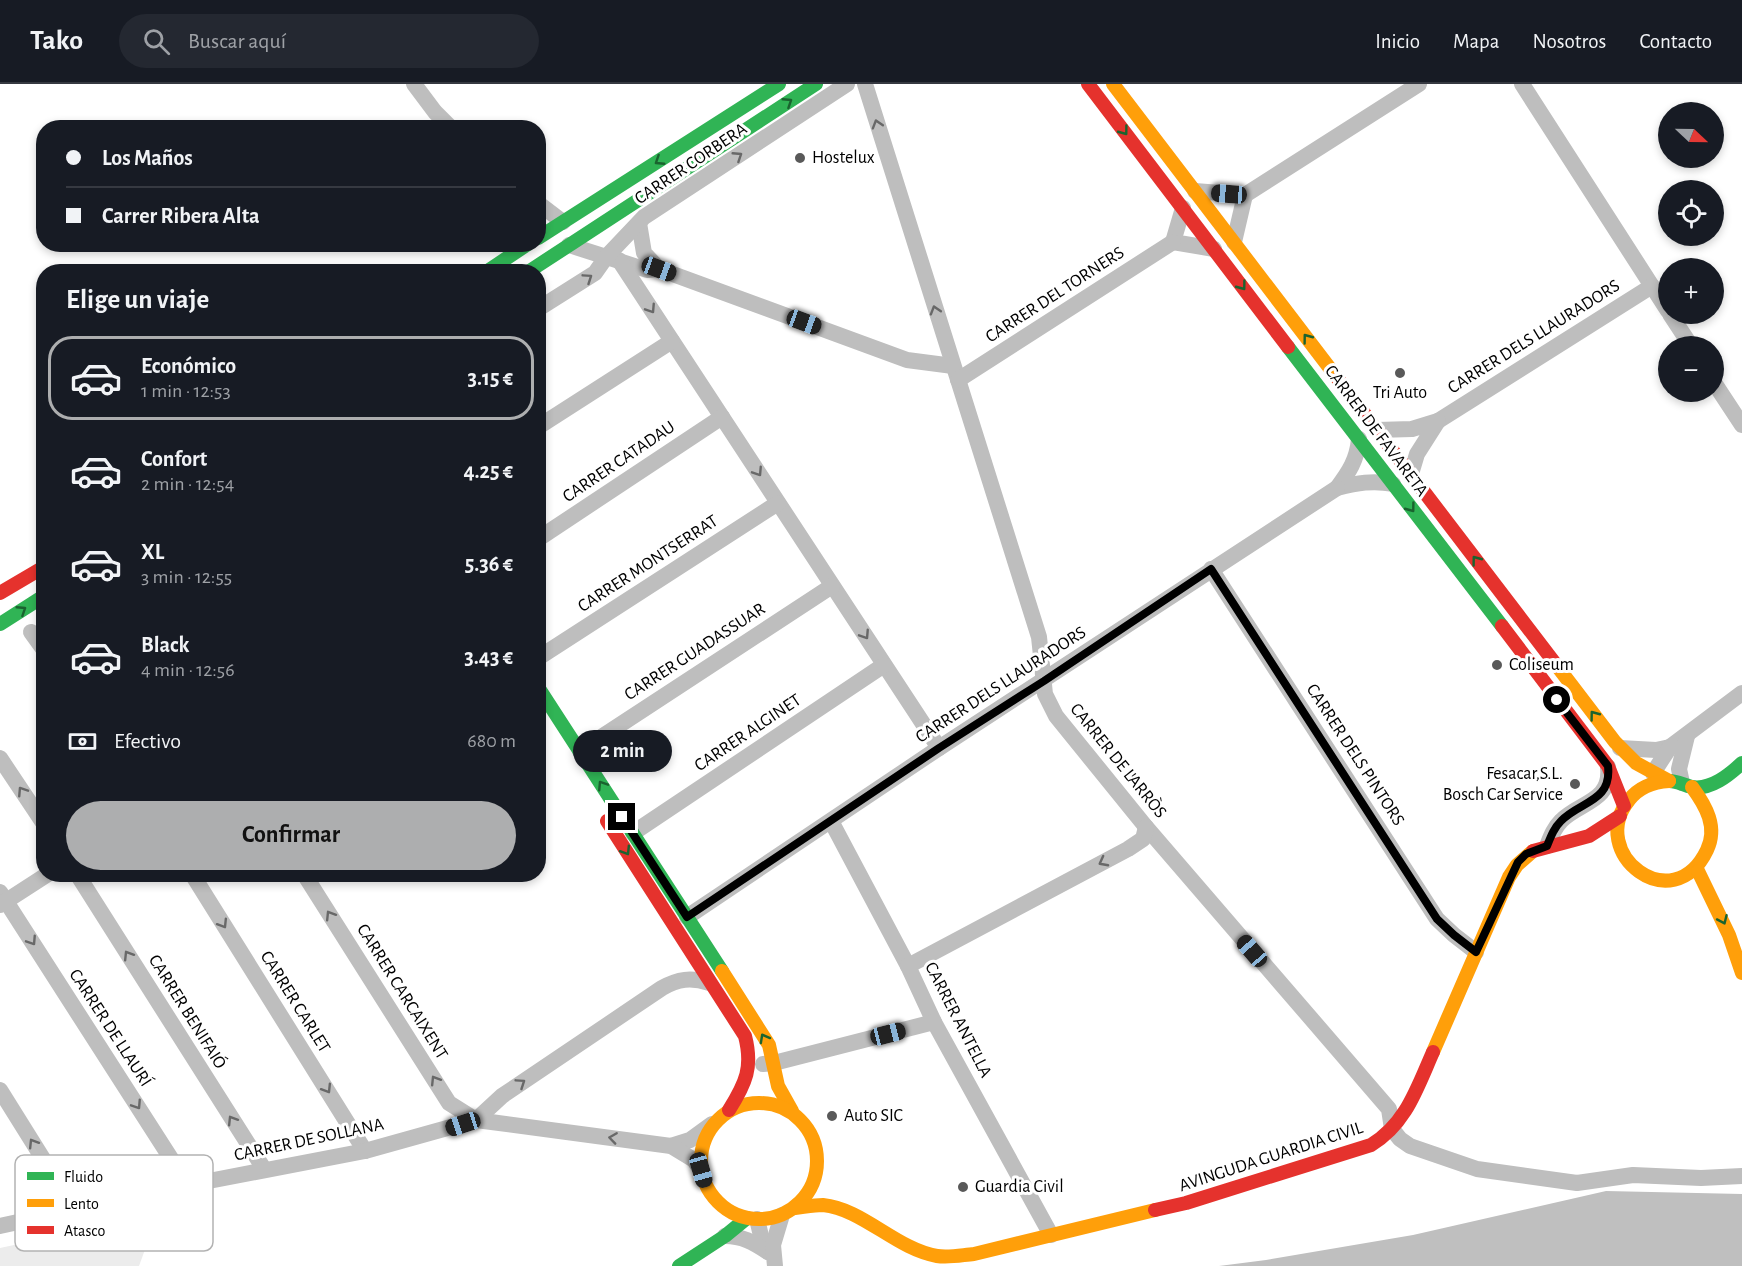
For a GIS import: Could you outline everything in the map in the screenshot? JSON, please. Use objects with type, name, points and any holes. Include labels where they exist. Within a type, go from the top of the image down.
[{"type":"street","points":[[414,84],[443,120]]},
{"type":"street","points":[[546,233],[779,84]]},
{"type":"street","points":[[540,264],[816,84]]},
{"type":"street","name":"CARRER CORBERA","points":[[546,304],[595,273],[613,258],[644,217],[847,84]]},
{"type":"street","name":"CARRER DE L'ARRÒS","points":[[865,84],[1039,637],[1045,694],[1056,716],[1146,827],[1389,1109],[1392,1129]]},
{"type":"street","name":"CARRER DE FAVARETA","points":[[1088,84],[1608,766],[1618,788],[1622,811]]},
{"type":"street","name":"CARRER DE FAVARETA","points":[[1113,84],[1620,748],[1636,763],[1653,773],[1681,784]]},
{"type":"street","points":[[1195,191],[1245,195],[1419,84]]},
{"type":"street","points":[[1522,84],[1658,295]]},
{"type":"street","points":[[1234,242],[1245,195]]},
{"type":"street","points":[[1183,208],[1173,242],[1214,249]]},
{"type":"street","points":[[546,209],[563,222]]},
{"type":"street","points":[[639,223],[644,253],[659,269]]},
{"type":"street","name":"CARRER DEL TORNERS","points":[[955,373],[1173,242]]},
{"type":"street","points":[[569,244],[648,270],[659,269],[907,360],[955,373]]},
{"type":"street","points":[[498,264],[516,252]]},
{"type":"street","points":[[613,258],[672,341],[939,748]]},
{"type":"street","name":"CARRER DELS LLAURADORS","points":[[1377,430],[1412,429],[1438,422],[1652,286]]},
{"type":"street","points":[[546,422],[672,341]]},
{"type":"street","points":[[1724,398],[1742,425]]},
{"type":"street","name":"CARRER CATADAU","points":[[546,534],[722,417]]},
{"type":"street","name":"CARRER DELS LLAURADORS","points":[[1411,474],[1417,454],[1438,422]]},
{"type":"street","name":"CARRER DELS LLAURADORS","points":[[1337,488],[1353,466],[1358,453],[1359,439]]},
{"type":"street","name":"CARRER DELS LLAURADORS","points":[[687,917],[939,748],[1337,488],[1377,481],[1393,484]]},
{"type":"street","name":"CARRER MONTSERRAT","points":[[546,653],[778,503]]},
{"type":"street","name":"CARRER DELS PINTORS","points":[[1211,569],[1437,919],[1476,952]]},
{"type":"street","points":[[0,593],[36,572]]},
{"type":"street","name":"CARRER GUADASSUAR","points":[[580,750],[832,586]]},
{"type":"street","points":[[0,624],[36,601]]},
{"type":"street","points":[[31,632],[36,639]]},
{"type":"street","name":"CARRER ALGINET","points":[[633,833],[884,665]]},
{"type":"street","points":[[1653,773],[1671,747],[1742,693]]},
{"type":"street","points":[[546,699],[761,1031],[769,1045],[778,1086],[792,1111],[804,1122],[812,1136],[817,1151],[818,1167],[810,1189],[788,1211],[773,1245],[772,1260]]},
{"type":"street","points":[[1681,784],[1679,769],[1687,736]]},
{"type":"street","points":[[1620,748],[1656,750],[1671,747]]},
{"type":"street","points":[[0,758],[36,812]]},
{"type":"street","points":[[1585,838],[1596,833],[1622,811],[1632,795],[1642,787],[1655,782],[1681,784],[1713,782],[1731,774],[1742,764]]},
{"type":"street","points":[[1547,846],[1552,832],[1562,819],[1598,796],[1609,777],[1608,766]]},
{"type":"street","points":[[1622,811],[1618,839],[1629,864],[1641,874],[1655,880],[1682,879],[1698,871],[1709,859],[1714,849],[1719,805],[1731,774]]},
{"type":"street","points":[[1681,784],[1719,805]]},
{"type":"street","points":[[602,813],[745,1036],[751,1056],[749,1071],[742,1090],[729,1110],[690,1140],[671,1146]]},
{"type":"street","name":"CARRER ANTELLA","points":[[831,821],[908,966],[934,1022],[1051,1235]]},
{"type":"street","points":[[908,966],[1128,849],[1143,839],[1146,827]]},
{"type":"street","points":[[1585,838],[1621,850]]},
{"type":"street","name":"AVINGUDA GUARDIA CIVIL","points":[[788,1211],[826,1206],[840,1210],[908,1245],[935,1256],[974,1254],[1186,1203],[1349,1154],[1384,1138],[1403,1118],[1412,1100],[1518,862],[1526,854],[1547,846],[1585,838]]},
{"type":"street","points":[[1698,871],[1729,935],[1742,972]]},
{"type":"street","points":[[2,900],[36,881]]},
{"type":"street","name":"CARRER BENIFAIÓ","points":[[81,882],[264,1170]]},
{"type":"street","name":"CARRER CARLET","points":[[197,882],[365,1150]]},
{"type":"street","name":"CARRER CARCAIXENT","points":[[309,882],[449,1103],[476,1120]]},
{"type":"street","name":"CARRER DE LLAURÍ","points":[[2,900],[168,1155]]},
{"type":"street","points":[[476,1120],[502,1096],[662,988],[685,980],[696,979],[709,983]]},
{"type":"street","points":[[751,1056],[759,1063],[774,1063],[934,1022]]},
{"type":"street","points":[[0,1090],[41,1155]]},
{"type":"street","points":[[729,1110],[754,1102],[767,1102],[792,1111]]},
{"type":"street","points":[[476,1120],[671,1146],[694,1160],[714,1198],[719,1220],[716,1231],[710,1243],[699,1252]]},
{"type":"street","name":"CARRER DE SOLLANA","points":[[213,1180],[365,1150],[476,1120]]},
{"type":"street","points":[[701,1170],[701,1154],[712,1125]]},
{"type":"street","points":[[1392,1129],[1410,1146],[1477,1169],[1577,1183],[1633,1175],[1701,1178],[1742,1176]]},
{"type":"street","name":"AVINGUDA GUARDIA CIVIL","points":[[818,1167],[821,1182],[840,1210]]},
{"type":"street","points":[[714,1198],[735,1214],[752,1219],[772,1260]]},
{"type":"street","points":[[679,1266],[752,1219],[788,1211]]},
{"type":"street","name":"CARRER DE SOLLANA","points":[[0,1226],[15,1223]]},
{"type":"street","points":[[725,1236],[746,1239],[772,1260]]},
{"type":"shaded area","points":[[1606,1191],[1742,1194],[1742,1266],[1219,1266],[1413,1235]]},
{"type":"shaded area","points":[[15,1245],[15,1251],[144,1251],[139,1266],[0,1266],[0,1248]]},
{"type":"traffic: fast","points":[[546,233],[779,84]]},
{"type":"traffic: fast","points":[[540,264],[816,84]]},
{"type":"traffic: fast","points":[[498,264],[516,252]]},
{"type":"traffic: fast","points":[[1288,347],[1502,626]]},
{"type":"traffic: fast","points":[[0,624],[36,601]]},
{"type":"traffic: fast","points":[[546,699],[722,971]]},
{"type":"traffic: fast","points":[[1669,781],[1692,787],[1706,786],[1725,777],[1742,763]]},
{"type":"traffic: fast","points":[[679,1266],[725,1236],[747,1218]]},
{"type":"traffic: slow","points":[[1113,84],[1338,379]]},
{"type":"traffic: slow","points":[[1557,666],[1615,742],[1636,763],[1669,781]]},
{"type":"traffic: slow","points":[[1669,781],[1652,784],[1637,792],[1629,800],[1619,820],[1618,840],[1626,858],[1639,872],[1656,879],[1674,880],[1692,870],[1707,850],[1711,825],[1706,809],[1692,787]]},
{"type":"traffic: slow","points":[[1433,1052],[1509,877],[1517,865],[1533,851]]},
{"type":"traffic: slow","points":[[1698,871],[1729,935],[1742,973]]},
{"type":"traffic: slow","points":[[722,971],[769,1045],[778,1086],[792,1111]]},
{"type":"traffic: slow","points":[[759,1103],[781,1107],[800,1120],[813,1139],[817,1161],[813,1183],[800,1202],[781,1215],[759,1219],[737,1215],[718,1202],[705,1183],[701,1161],[705,1139],[718,1120],[737,1107],[759,1103]]},
{"type":"traffic: slow","points":[[795,1208],[823,1205],[838,1208],[866,1221],[908,1246],[922,1252],[946,1257],[974,1254],[1155,1210]]},
{"type":"traffic: jam","points":[[1088,84],[1288,347]]},
{"type":"traffic: jam","points":[[1338,379],[1557,666]]},
{"type":"traffic: jam","points":[[0,593],[36,572]]},
{"type":"traffic: jam","points":[[1502,626],[1608,766],[1624,806]]},
{"type":"traffic: jam","points":[[1533,851],[1589,836],[1620,816]]},
{"type":"traffic: jam","points":[[607,821],[745,1036],[748,1066],[744,1083],[729,1110]]},
{"type":"traffic: jam","points":[[1155,1210],[1186,1203],[1371,1145],[1393,1127],[1402,1116],[1416,1092],[1433,1052]]},
{"type":"place","name":"Hostelux","points":[[800,158]]},
{"type":"place","name":"Tri Auto","points":[[1400,373]]},
{"type":"place","name":"Coliseum","points":[[1497,665]]},
{"type":"place","name":"Fesacar,S.L. Bosch Car Service","points":[[1575,784]]},
{"type":"place","name":"Auto SIC","points":[[832,1116]]},
{"type":"place","name":"Guardia Civil","points":[[963,1187]]},
{"type":"route","points":[[622,817],[687,917],[1211,569],[1437,919],[1476,952],[1509,876],[1518,862],[1526,854],[1547,846],[1552,832],[1562,819],[1598,796],[1605,788],[1609,777],[1608,766],[1557,700]]}]
